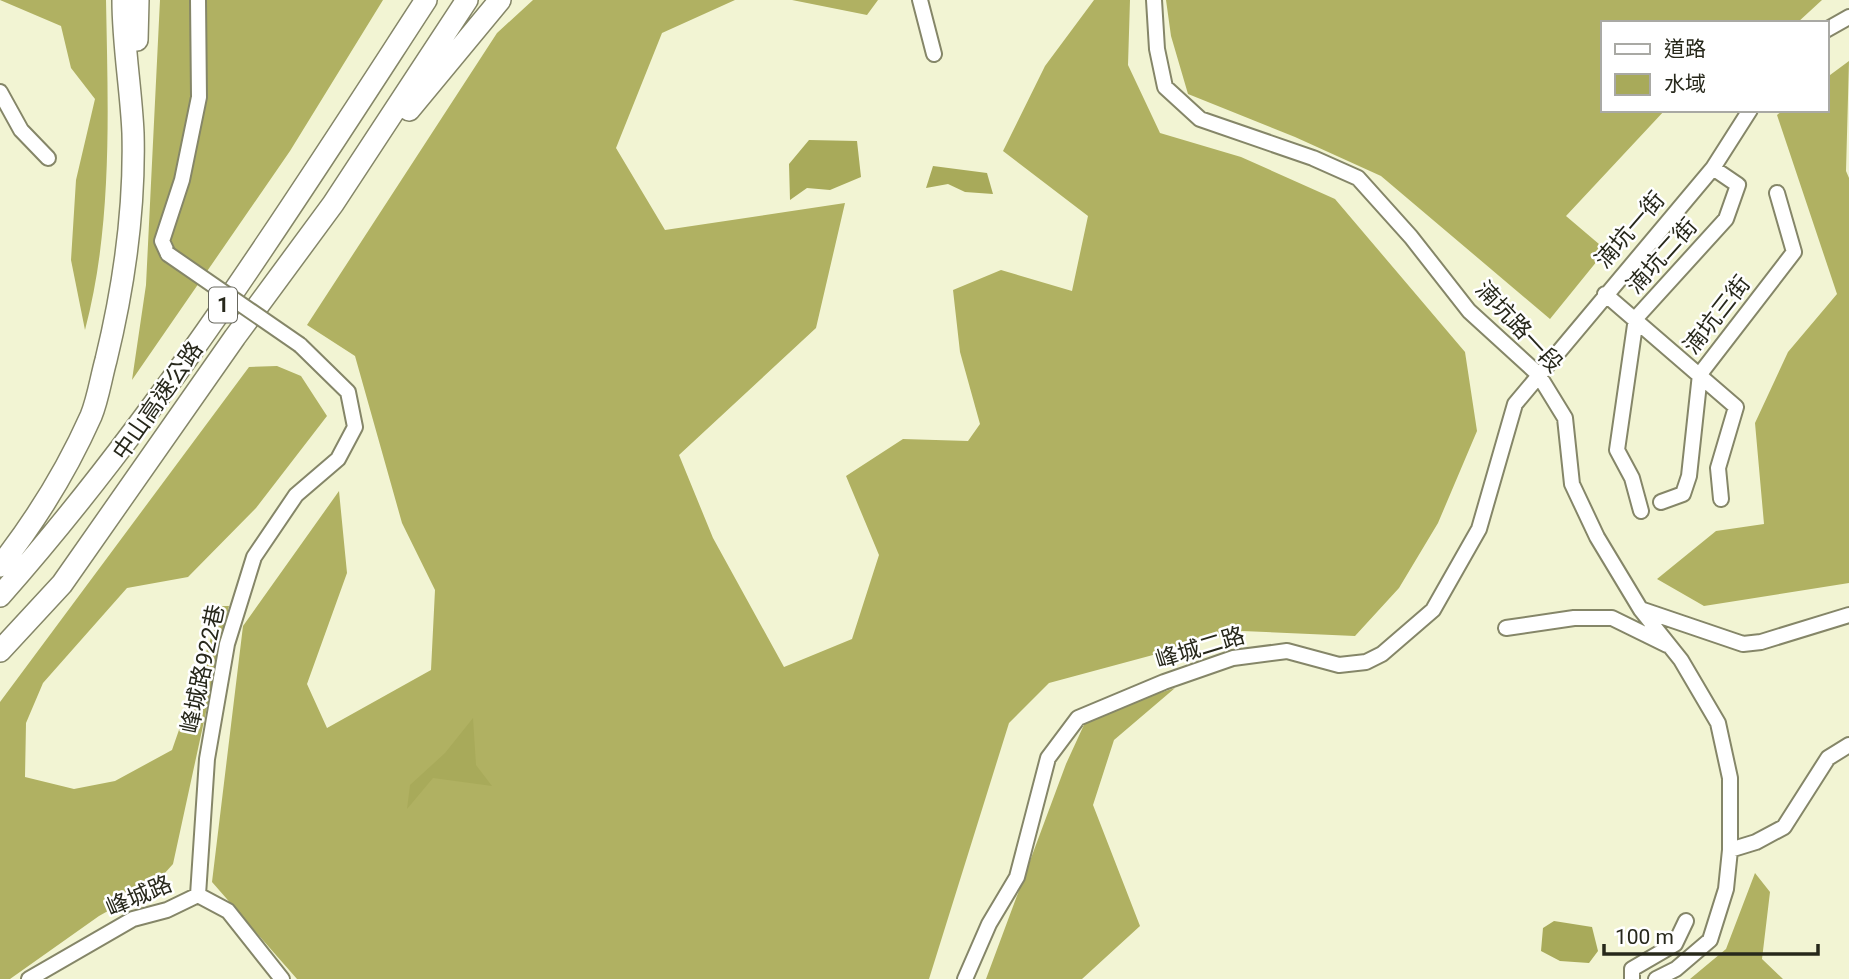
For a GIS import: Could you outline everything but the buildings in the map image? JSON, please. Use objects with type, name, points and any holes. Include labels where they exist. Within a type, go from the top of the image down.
[{"type":"highway","points":[[0,566],[37,520],[92,414],[117,313],[130,229],[133,136],[130,74],[123,46],[123,0]]},
{"type":"highway","points":[[130,74],[136,46],[138,0]]},
{"type":"highway","name":"中山高速公路","points":[[0,596],[77,503],[199,340],[309,182],[426,0]]},
{"type":"highway","name":"中山高速公路","points":[[0,651],[62,584],[235,337],[333,204],[467,0]]},
{"type":"highway","points":[[333,204],[500,0]]},
{"type":"street","name":"峰城路922巷","points":[[198,0],[199,97],[182,180],[162,241],[168,254],[300,345],[348,392],[355,427],[338,459],[296,495],[254,557],[227,645],[207,760],[198,895]]},
{"type":"street","points":[[920,0],[934,54]]},
{"type":"street","name":"湳坑路一段","points":[[1154,0],[1157,48],[1165,87],[1200,119],[1313,158],[1357,178],[1411,237],[1469,311],[1538,374],[1565,418],[1572,484],[1597,537],[1641,610],[1671,647],[1718,723],[1730,778],[1730,850],[1726,889],[1710,940],[1676,969],[1656,979]]},
{"type":"street","points":[[1828,29],[1849,17]]},
{"type":"street","points":[[0,92],[21,130],[48,158]]},
{"type":"street","name":"湳坑一街","points":[[1538,374],[1713,168],[1749,112]]},
{"type":"street","name":"湳坑二街","points":[[1641,511],[1632,478],[1617,450],[1636,318],[1726,219],[1738,184],[1713,168]]},
{"type":"street","name":"湳坑三街","points":[[1661,502],[1682,494],[1689,476],[1700,374],[1794,252],[1777,193]]},
{"type":"street","points":[[1605,293],[1736,407],[1718,468],[1721,499]]},
{"type":"street","name":"峰城二路","points":[[965,979],[989,923],[1017,877],[1048,758],[1078,718],[1164,682],[1233,658],[1287,651],[1339,665],[1366,662],[1382,654],[1433,610],[1479,529],[1514,404],[1538,374]]},
{"type":"street","points":[[1641,610],[1743,645],[1849,615]]},
{"type":"street","points":[[1506,628],[1574,618],[1612,618],[1671,647]]},
{"type":"street","points":[[1730,850],[1755,842],[1784,827],[1828,758],[1849,745]]},
{"type":"street","name":"峰城路","points":[[29,979],[133,919],[167,910],[198,895],[228,911],[282,979]]},
{"type":"street","points":[[1632,979],[1632,969],[1675,944],[1686,921]]},
{"type":"shaded area","points":[[0,0],[106,0],[107,166],[100,249],[85,330],[71,260],[76,180],[95,99],[71,68],[61,26]]},
{"type":"shaded area","points":[[160,0],[383,0],[290,151],[132,380],[146,285]]},
{"type":"shaded area","points":[[533,0],[735,0],[662,33],[616,148],[665,230],[845,203],[816,328],[679,455],[713,538],[784,667],[852,639],[879,555],[846,476],[903,439],[968,441],[980,424],[960,352],[953,290],[1001,270],[1072,291],[1088,216],[1003,151],[1045,66],[1094,0],[1130,0],[1128,65],[1160,133],[1241,157],[1335,199],[1465,352],[1477,431],[1438,523],[1399,588],[1355,636],[1242,631],[1049,683],[1009,723],[929,979],[297,979],[212,882],[243,626],[339,491],[347,573],[307,684],[327,728],[431,670],[435,590],[402,523],[355,356],[307,325],[497,33]]},
{"type":"shaded area","points":[[792,0],[878,0],[867,15]]},
{"type":"shaded area","points":[[1166,0],[1822,0],[1799,21],[1601,21],[1601,112],[1663,112],[1566,216],[1606,250],[1550,319],[1381,176],[1295,137],[1188,94],[1171,36]]},
{"type":"shaded area","points":[[1849,61],[1846,171],[1849,178],[1849,583],[1704,606],[1657,579],[1716,531],[1764,524],[1755,423],[1788,352],[1837,294],[1777,115],[1781,112],[1828,112],[1828,77]]},
{"type":"shaded area","points":[[277,366],[301,376],[327,416],[256,508],[188,577],[127,588],[43,683],[26,723],[25,777],[74,789],[115,781],[172,750],[222,606],[229,606],[173,864],[154,885],[99,916],[10,979],[0,979],[0,702],[249,367]]},
{"type":"shaded area","points":[[1175,688],[1114,740],[1093,805],[1140,926],[1082,979],[986,979],[1066,764],[1088,716]]},
{"type":"shaded area","points":[[1755,873],[1770,892],[1762,959],[1783,979],[1690,979],[1726,949]]},
{"type":"water","points":[[809,140],[857,141],[861,177],[830,190],[807,188],[790,200],[789,164]]},
{"type":"water","points":[[933,166],[987,173],[993,194],[965,192],[948,184],[926,188]]},
{"type":"water","points":[[473,718],[476,765],[492,786],[433,778],[407,809],[410,785],[445,753]]},
{"type":"water","points":[[1554,921],[1592,927],[1598,951],[1589,963],[1560,961],[1541,951],[1543,928]]}]
